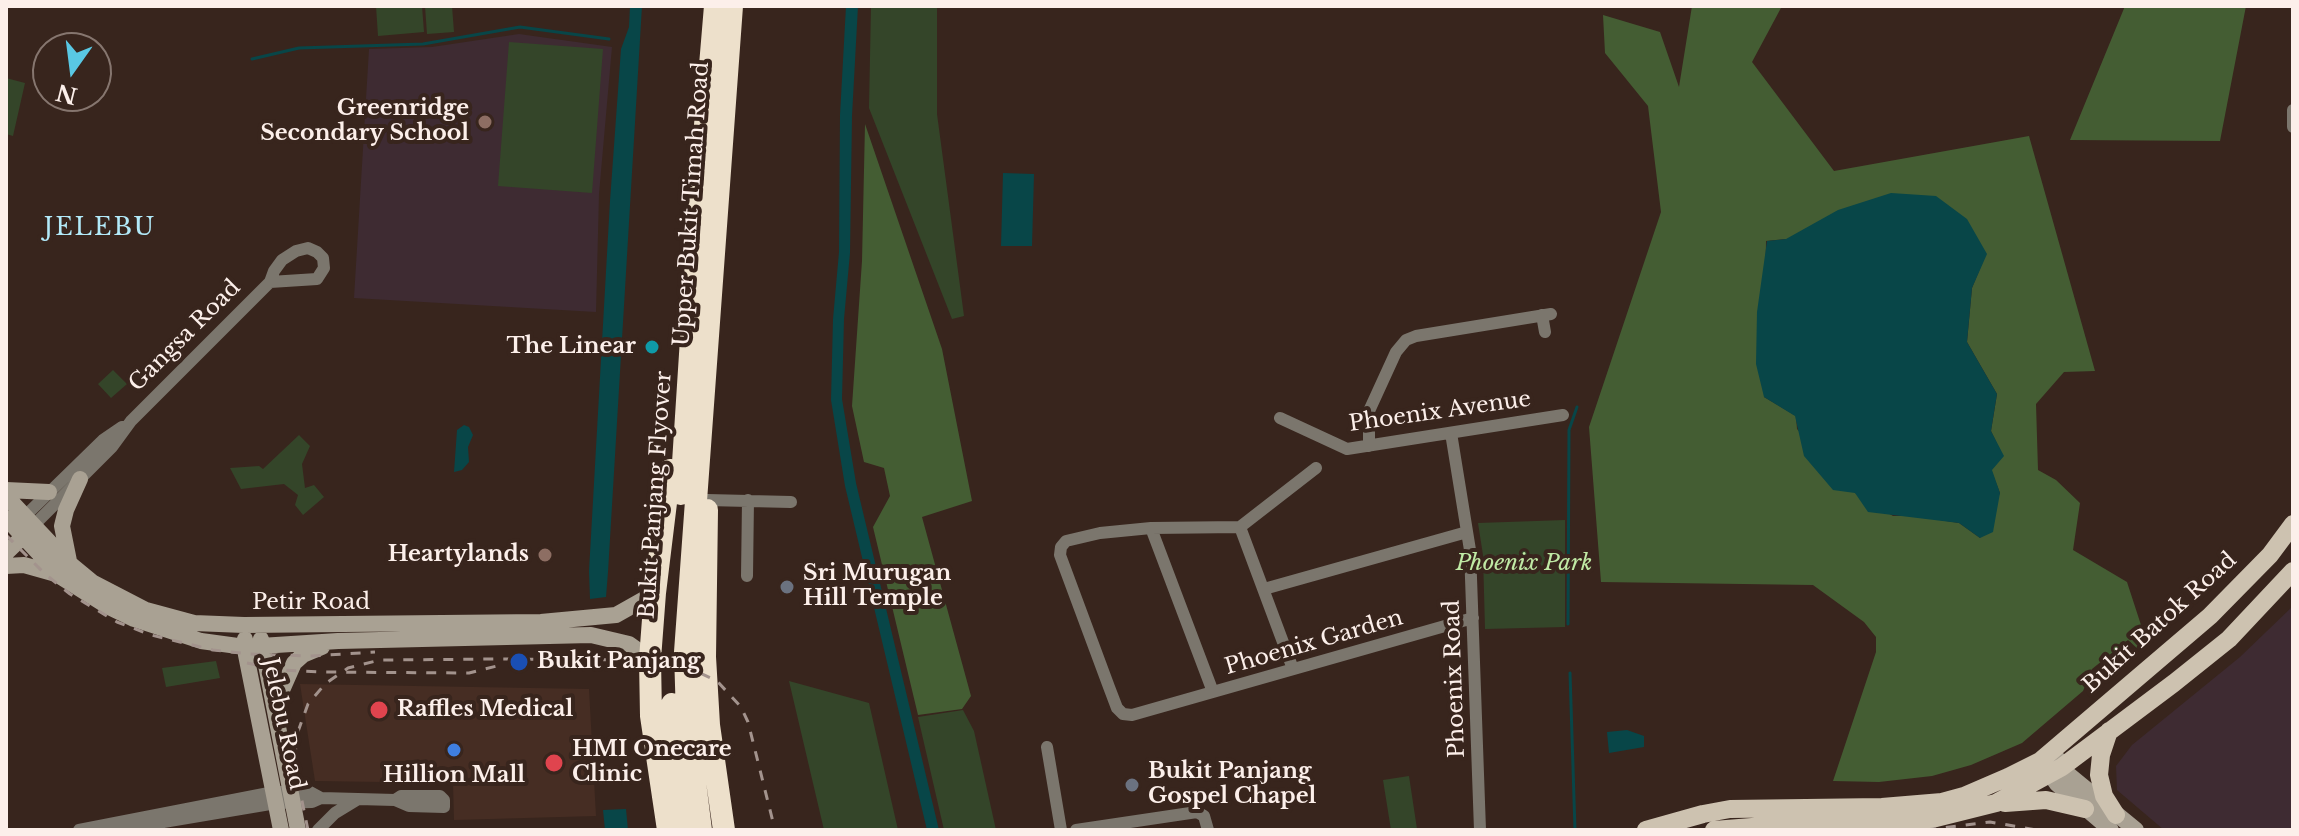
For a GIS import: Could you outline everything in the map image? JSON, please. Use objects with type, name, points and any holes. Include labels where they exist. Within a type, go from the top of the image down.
[{"type":"highway","name":"Upper Bukit Timah Road","points":[[701,210],[715,6]]},
{"type":"highway","name":"Upper Bukit Timah Road","points":[[701,454],[732,6]]},
{"type":"highway","name":"Bukit Panjang Flyover","points":[[701,210],[683,567],[687,718],[701,830]]},
{"type":"highway","points":[[668,830],[651,716],[650,659],[692,231],[701,210]]},
{"type":"highway","name":"Bukit Panjang Flyover","points":[[684,830],[672,722],[672,651],[701,454]]},
{"type":"highway","points":[[701,454],[707,500],[705,657],[709,725],[724,830]]},
{"type":"main road","points":[[6,566],[65,570],[62,526],[80,479]]},
{"type":"main road","points":[[6,493],[49,492]]},
{"type":"main road","name":"Petir Road","points":[[6,493],[18,527],[107,606],[189,638],[253,647],[339,635],[616,615],[655,593]]},
{"type":"main road","name":"Bukit Batok Road","points":[[2051,763],[2210,616],[2270,555],[2293,524]]},
{"type":"main road","name":"Gangsa Road","points":[[6,553],[18,527]]},
{"type":"main road","name":"Petir Road","points":[[65,570],[146,610],[194,623],[252,625],[339,635],[591,635],[631,644],[650,659]]},
{"type":"main road","points":[[1996,803],[2051,763],[2109,731],[2229,639],[2293,571]]},
{"type":"main road","points":[[541,622],[551,627],[552,636]]},
{"type":"main road","name":"Jelebu Road","points":[[252,625],[253,647],[284,797],[298,830]]},
{"type":"main road","points":[[275,706],[294,663],[339,635]]},
{"type":"main road","name":"Jelebu Road","points":[[253,647],[275,706],[284,797],[281,830]]},
{"type":"main road","points":[[2109,731],[2101,755],[2099,775],[2114,822]]},
{"type":"main road","points":[[2051,763],[2057,784],[2085,809]]},
{"type":"main road","points":[[2051,763],[2114,822]]},
{"type":"main road","points":[[1646,830],[1730,809],[1882,807],[1942,802],[2051,763]]},
{"type":"main road","points":[[1714,830],[1790,824],[1871,827],[1928,820],[1996,803],[2046,800],[2085,809],[2136,830]]},
{"type":"street","points":[[2293,110],[2293,127]]},
{"type":"street","name":"Gangsa Road","points":[[18,527],[80,479],[112,447],[131,421],[270,282]]},
{"type":"street","points":[[1369,446],[1369,411],[1396,352],[1406,340],[1547,315],[1545,332]]},
{"type":"street","name":"Phoenix Avenue","points":[[1280,418],[1347,449],[1563,415]]},
{"type":"street","name":"Gangsa Road","points":[[18,527],[103,440],[131,421]]},
{"type":"street","name":"Phoenix Road","points":[[1451,433],[1467,532],[1480,830]]},
{"type":"street","points":[[1293,669],[1240,527],[1316,468]]},
{"type":"street","points":[[707,500],[791,502]]},
{"type":"street","points":[[747,576],[748,500]]},
{"type":"street","name":"Phoenix Garden","points":[[1240,527],[1151,528],[1100,533],[1066,541],[1061,547],[1060,555],[1109,687],[1117,708],[1123,714],[1132,715],[1473,618]]},
{"type":"street","name":"Phoenix Garden","points":[[1151,528],[1213,692]]},
{"type":"street","points":[[1264,589],[1467,532]]},
{"type":"street","points":[[1047,747],[1061,830]]},
{"type":"street","name":"Jelebu Road","points":[[284,797],[310,792],[321,798],[395,800]]},
{"type":"street","points":[[79,830],[284,797]]},
{"type":"street","points":[[116,830],[284,797]]},
{"type":"street","points":[[318,830],[335,813],[358,799]]},
{"type":"street","points":[[1076,830],[1149,825],[1197,812],[1204,816],[1208,830]]},
{"type":"shaded area","name":"Greenridge Secondary School","points":[[519,34],[612,47],[599,194],[596,312],[354,298],[369,49],[432,47]]},
{"type":"shaded area","points":[[2293,606],[2293,830],[2164,830],[2117,790],[2116,766],[2132,745],[2240,657]]},
{"type":"shaded area","name":"Hillion Mall","points":[[300,684],[589,689],[596,816],[454,820],[453,783],[315,781]]},
{"type":"green space","points":[[376,6],[422,6],[424,32],[378,36]]},
{"type":"green space","points":[[425,6],[452,6],[454,32],[427,34]]},
{"type":"green space","points":[[871,6],[937,6],[937,114],[964,316],[952,319],[869,108]]},
{"type":"green space","points":[[1692,6],[1782,6],[1752,62],[1834,171],[2029,136],[2095,371],[2064,372],[2036,404],[2038,470],[2056,480],[2080,503],[2073,550],[2127,582],[2141,625],[2139,650],[2128,640],[2092,669],[2083,691],[2022,743],[1971,765],[1932,776],[1879,782],[1833,781],[1876,652],[1876,637],[1864,622],[1813,585],[1601,582],[1589,427],[1661,212],[1648,106],[1605,53],[1603,15],[1660,32],[1679,87]],"holes":[[[1786,239],[1986,254],[1972,288],[1967,342],[1997,394],[1991,431],[2003,456],[1991,470],[2000,493],[1980,538],[1959,523],[1893,516],[1855,493],[1797,429],[1796,416],[1764,397],[1766,241]]]},
{"type":"green space","points":[[2125,6],[2246,6],[2220,141],[2070,140]]},
{"type":"green space","points":[[509,42],[603,49],[592,193],[498,186]]},
{"type":"green space","points":[[6,78],[25,83],[13,136],[6,134]]},
{"type":"green space","points":[[865,124],[942,349],[972,501],[922,517],[971,696],[962,709],[918,715],[873,527],[890,496],[884,468],[864,462],[852,406],[862,261]]},
{"type":"green space","points":[[113,370],[127,384],[111,398],[98,384]]},
{"type":"green space","points":[[299,435],[310,446],[302,464],[305,488],[314,485],[324,497],[303,515],[295,505],[298,495],[284,484],[241,489],[230,468],[259,466],[263,469]]},
{"type":"green space","name":"Phoenix Park","points":[[1565,520],[1565,627],[1485,629],[1483,555],[1478,523]]},
{"type":"green space","points":[[216,661],[220,678],[166,687],[162,668]]},
{"type":"green space","points":[[789,681],[869,703],[898,830],[824,830]]},
{"type":"green space","points":[[963,710],[974,731],[996,830],[944,830],[918,717]]},
{"type":"green space","points":[[1409,776],[1417,829],[1391,830],[1383,780]]},
{"type":"water","points":[[630,6],[642,6],[608,572],[606,597],[590,599],[589,571],[610,201],[621,49],[629,27]]},
{"type":"water","points":[[846,6],[858,6],[842,399],[856,483],[939,830],[927,830],[845,486],[831,400]]},
{"type":"water","points":[[1003,173],[1034,174],[1032,246],[1001,246]]},
{"type":"water","points":[[1891,193],[1936,196],[1967,219],[1987,254],[1972,288],[1967,342],[1997,394],[1991,431],[2004,456],[1992,470],[2000,493],[1993,532],[1980,538],[1959,523],[1868,512],[1855,493],[1833,490],[1804,456],[1795,416],[1764,397],[1756,364],[1757,312],[1767,241],[1786,239],[1838,210]]},
{"type":"water","points":[[464,425],[473,435],[468,447],[469,462],[462,470],[454,472],[457,430]]},
{"type":"water","points":[[1627,730],[1644,736],[1644,747],[1609,753],[1607,732]]},
{"type":"water","points":[[626,809],[628,830],[605,830],[603,810]]},
{"type":"waterway","points":[[252,59],[299,48],[423,44],[520,27],[609,39]]},
{"type":"waterway","points":[[1568,624],[1569,430],[1577,407]]},
{"type":"waterway","points":[[1570,673],[1575,830]]},
{"type":"railway","points":[[6,535],[70,594],[117,622],[151,635],[213,650],[249,654],[311,656],[375,652]]},
{"type":"railway","points":[[308,830],[295,767],[296,737],[308,704],[325,684],[348,668],[380,660],[498,659],[660,660],[681,664],[717,681],[741,707],[748,722],[775,830]]},
{"type":"railway","points":[[247,663],[281,670],[320,672],[469,673],[497,666]]},
{"type":"railway","points":[[1926,830],[1990,822],[2037,830]]},
{"type":"place","name":"Greenridge Secondary School","points":[[485,122]]},
{"type":"place","name":"The Linear","points":[[652,347]]},
{"type":"place","name":"Heartylands","points":[[545,555]]},
{"type":"place","name":"Sri Murugan Hill Temple","points":[[787,587]]},
{"type":"place","name":"Bukit Panjang","points":[[519,662]]},
{"type":"place","name":"Raffles Medical","points":[[379,710]]},
{"type":"place","name":"Hillion Mall","points":[[454,750]]},
{"type":"place","name":"HMI Onecare Clinic","points":[[554,763]]},
{"type":"place","name":"Bukit Panjang Gospel Chapel","points":[[1132,785]]},
{"type":"district","name":"JELEBU","points":[[100,228]]}]
